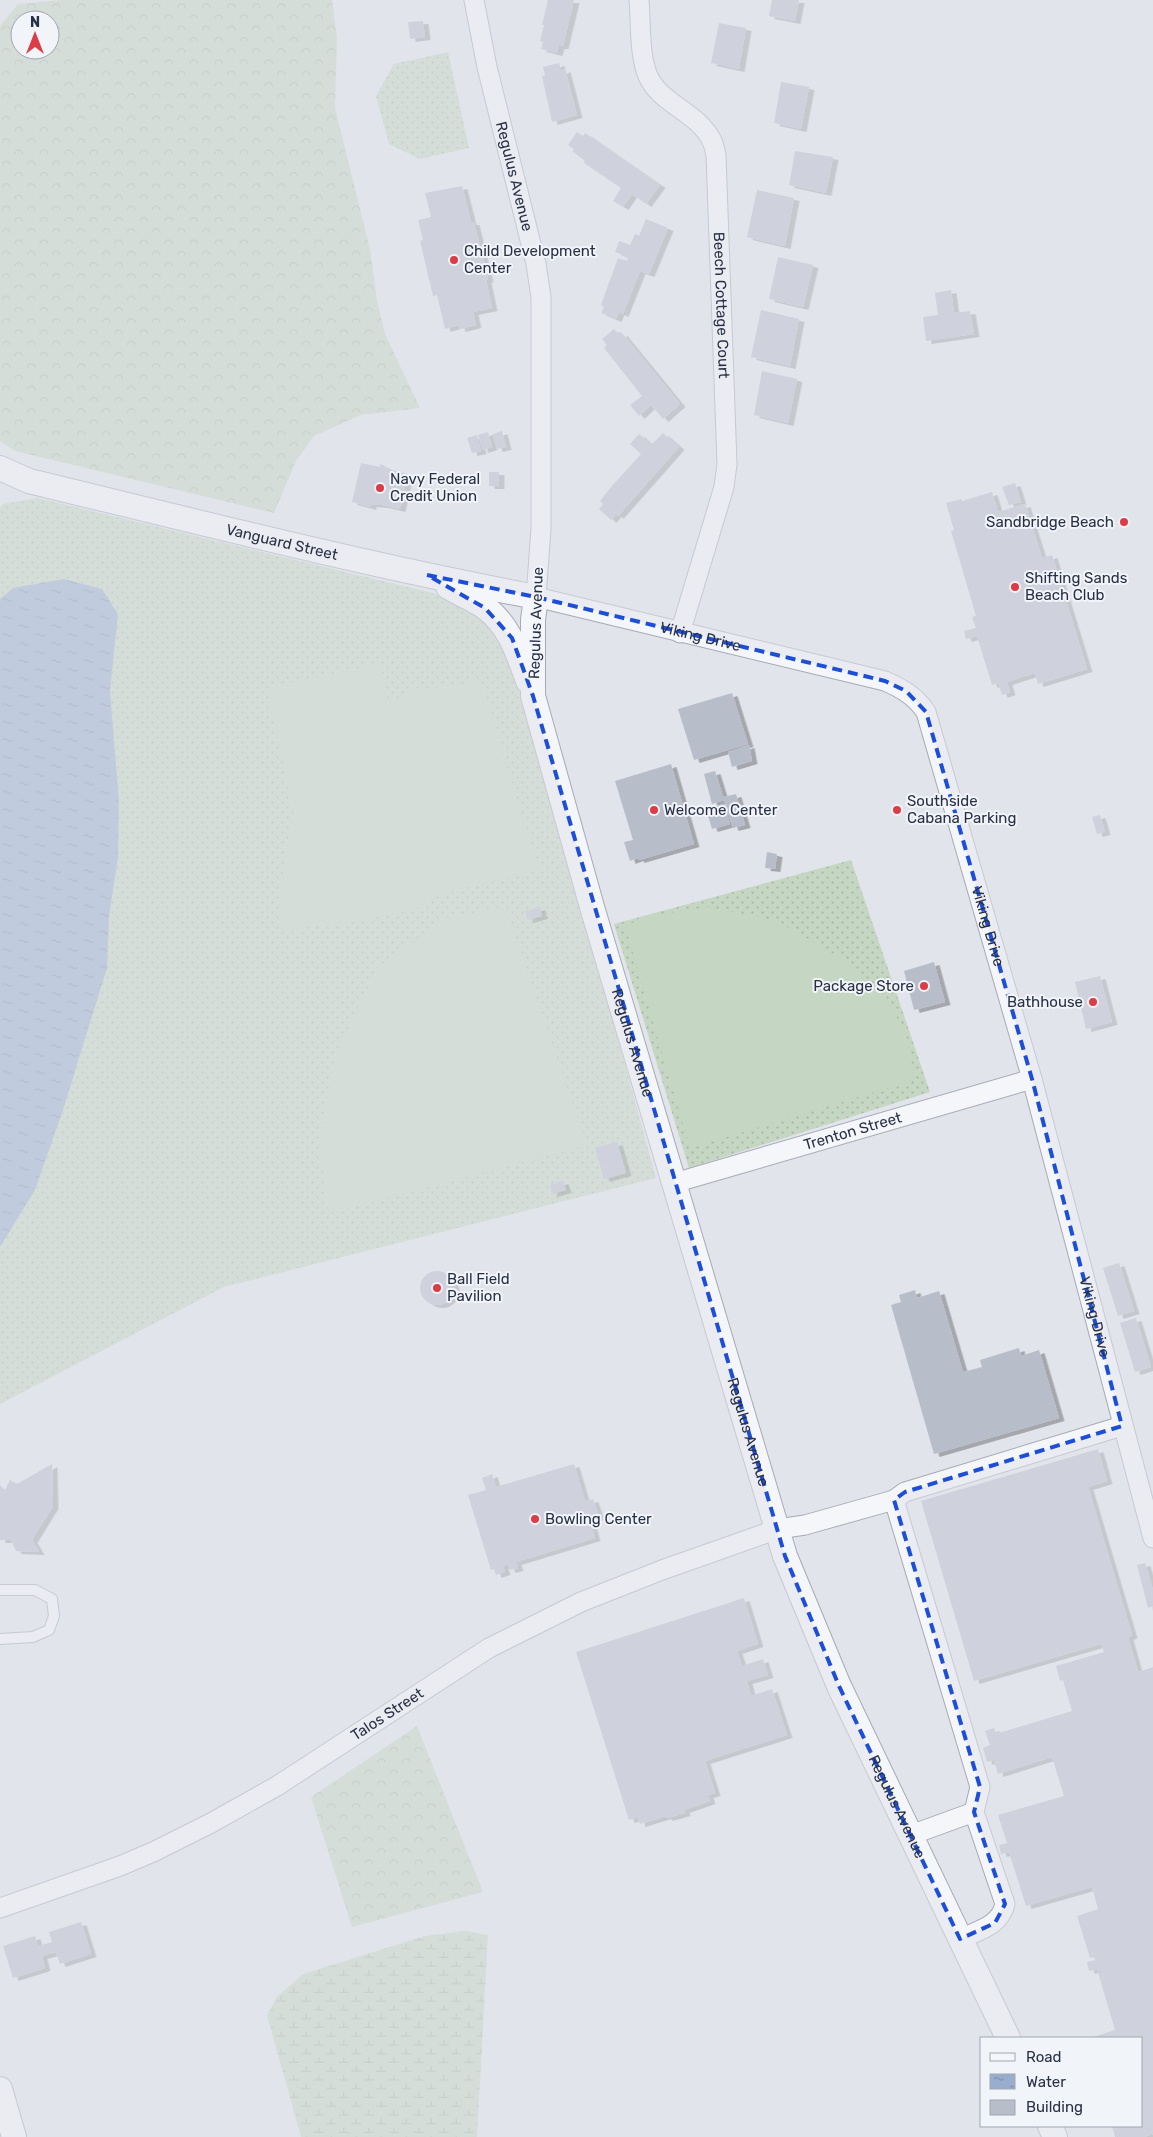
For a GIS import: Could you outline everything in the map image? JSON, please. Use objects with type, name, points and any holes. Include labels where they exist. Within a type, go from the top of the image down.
[{"type":"street","name":"Regulus Avenue","points":[[474,0],[487,67],[536,264],[542,297],[541,529],[533,620],[533,696],[592,907],[785,1556],[820,1644],[1008,2037]]},
{"type":"street","name":"Beech Cottage Court","points":[[639,0],[644,62],[648,76],[657,90],[701,126],[712,141],[716,156],[727,464],[724,487],[680,633]]},
{"type":"street","name":"Vanguard Street","points":[[0,468],[30,481],[427,575],[536,597]]},
{"type":"street","name":"Vanguard Street","points":[[0,488],[30,481]]},
{"type":"street","points":[[427,575],[485,608],[500,620],[512,638],[533,696]]},
{"type":"street","name":"Viking Drive","points":[[536,597],[886,681],[906,691],[918,700],[926,712],[1032,1079],[1153,1538]]},
{"type":"street","name":"Trenton Street","points":[[674,1183],[1032,1079]]},
{"type":"street","name":"Talos Street","points":[[0,1908],[108,1871],[211,1824],[277,1786],[458,1667],[537,1623],[581,1602],[653,1574],[778,1530],[805,1525],[894,1500],[905,1492],[1122,1426]]},
{"type":"street","points":[[894,1500],[980,1787],[974,1812],[1005,1904],[1003,1914],[995,1923],[960,1939]]},
{"type":"street","points":[[911,1834],[974,1812]]},
{"type":"street","points":[[0,2089],[14,2137]]},
{"type":"lane","points":[[0,1590],[35,1590],[52,1599],[54,1616],[49,1630],[33,1637],[0,1639]]},
{"type":"highlighted area","points":[[427,575],[536,597],[885,681],[906,691],[926,712],[1032,1079],[1122,1426],[905,1492],[894,1500],[980,1787],[974,1812],[1005,1904],[995,1923],[960,1939],[839,1686],[785,1556],[533,696],[512,638],[485,608]]},
{"type":"green space","points":[[61,0],[332,0],[337,38],[335,108],[370,249],[377,300],[385,334],[420,408],[361,415],[314,436],[296,461],[274,513],[15,451],[0,441],[0,26],[10,14],[10,60],[60,60],[60,10],[13,10],[18,4]]},
{"type":"green space","points":[[448,52],[469,148],[420,159],[389,144],[376,96],[394,64]]},
{"type":"green space","points":[[38,498],[433,593],[491,622],[516,666],[656,1178],[224,1287],[0,1404],[0,508],[3,504]]},
{"type":"green space","points":[[380,664],[388,702],[413,691],[481,681],[539,870],[430,896],[431,905],[319,929],[317,924],[279,933],[284,855],[294,815],[267,688]]},
{"type":"green space","points":[[851,860],[930,1092],[689,1168],[614,924]]},
{"type":"green space","points":[[708,907],[777,921],[844,960],[887,999],[906,1035],[915,1080],[690,1148],[625,926],[649,916]]},
{"type":"green space","points":[[505,908],[587,1145],[328,1213],[319,1140],[336,1053],[378,967],[449,917]]},
{"type":"green space","points":[[417,1726],[483,1892],[352,1927],[311,1797]]},
{"type":"green space","points":[[465,1931],[488,1935],[477,2137],[301,2137],[267,2015],[277,1997],[303,1974],[425,1936]]},
{"type":"water","points":[[64,579],[102,589],[118,614],[110,691],[119,803],[118,857],[109,916],[107,968],[63,1110],[35,1190],[0,1247],[0,599],[13,588]]},
{"type":"building","points":[[548,0],[574,0],[563,46],[559,46],[557,53],[541,49],[543,42],[540,41],[544,25],[542,25]]},
{"type":"building","points":[[772,0],[799,0],[795,21],[769,16]]},
{"type":"building","points":[[423,21],[425,37],[410,39],[408,22]]},
{"type":"building","points":[[719,23],[746,28],[739,69],[711,63]]},
{"type":"building","points":[[559,63],[561,71],[565,69],[577,115],[552,122],[542,76],[545,76],[543,67]]},
{"type":"building","points":[[781,82],[809,87],[801,129],[774,123]]},
{"type":"building","points":[[577,132],[583,136],[585,133],[660,185],[646,204],[632,194],[623,207],[613,201],[621,188],[584,163],[585,161],[572,151],[574,149],[568,145]]},
{"type":"building","points":[[795,151],[833,157],[826,193],[789,185]]},
{"type":"building","name":"Child Development Center","points":[[462,186],[471,222],[474,222],[488,279],[486,280],[492,308],[473,312],[476,325],[460,329],[459,325],[445,329],[437,295],[433,296],[420,241],[423,240],[418,220],[431,217],[425,193]]},
{"type":"building","points":[[757,190],[794,198],[785,246],[747,237]]},
{"type":"building","points":[[646,219],[668,228],[649,274],[640,271],[623,314],[619,312],[616,319],[601,313],[604,307],[601,305],[618,258],[627,261],[628,257],[615,252],[619,241],[630,245],[635,234],[639,236]]},
{"type":"building","points":[[778,257],[813,265],[803,307],[769,299]]},
{"type":"building","points":[[951,290],[954,313],[970,311],[974,334],[926,341],[923,317],[938,315],[935,293]]},
{"type":"building","points":[[761,310],[799,319],[790,366],[751,357]]},
{"type":"building","points":[[614,329],[620,335],[622,333],[680,404],[663,419],[651,405],[639,416],[630,405],[642,396],[604,348],[607,345],[602,339]]},
{"type":"building","points":[[762,371],[797,379],[788,423],[754,415]]},
{"type":"building","points":[[502,431],[506,447],[497,449],[493,434]]},
{"type":"building","points":[[488,432],[492,447],[483,450],[478,435]]},
{"type":"building","points":[[663,433],[679,447],[618,516],[616,514],[611,520],[599,509],[603,504],[600,501],[641,454],[630,444],[639,434],[651,445]]},
{"type":"building","points":[[477,435],[481,451],[472,453],[467,438]]},
{"type":"building","name":"Navy Federal Credit Union","points":[[361,463],[380,467],[380,464],[385,466],[385,468],[408,474],[400,509],[371,504],[371,507],[352,502]]},
{"type":"building","points":[[489,472],[499,472],[499,486],[489,486]]},
{"type":"building","points":[[1015,483],[1021,502],[1009,505],[1002,487]]},
{"type":"building","name":"Shifting Sands Beach Club","points":[[992,492],[998,512],[1025,504],[1042,558],[1052,555],[1087,669],[1038,684],[1035,673],[1007,682],[1010,692],[1002,695],[998,683],[992,685],[977,636],[966,639],[964,631],[976,628],[972,617],[976,616],[951,531],[954,530],[946,503],[961,499],[962,501]]},
{"type":"building","points":[[732,693],[748,744],[694,760],[678,709]]},
{"type":"building","points":[[749,745],[752,761],[732,767],[728,752]]},
{"type":"building","name":"Welcome Center","points":[[671,764],[694,844],[630,861],[624,842],[633,840],[615,781]]},
{"type":"building","points":[[715,771],[723,797],[736,794],[745,825],[733,828],[724,800],[712,804],[704,774]]},
{"type":"building","points":[[724,804],[730,824],[712,829],[706,809]]},
{"type":"building","points":[[1100,815],[1105,832],[1097,834],[1092,817]]},
{"type":"building","points":[[767,852],[777,854],[775,869],[765,868]]},
{"type":"building","points":[[540,907],[542,916],[528,920],[525,911]]},
{"type":"building","name":"Package Store","points":[[934,962],[945,1002],[914,1010],[904,971]]},
{"type":"building","name":"Bathhouse","points":[[1100,976],[1112,1022],[1086,1029],[1075,982]]},
{"type":"building","points":[[617,1142],[626,1173],[604,1179],[595,1148]]},
{"type":"building","points":[[563,1181],[566,1190],[552,1194],[550,1185]]},
{"type":"building","points":[[1119,1263],[1134,1311],[1118,1316],[1103,1268]]},
{"type":"building","name":"Ball Field Pavilion","points":[[437,1271],[449,1276],[454,1288],[449,1300],[437,1305],[425,1300],[420,1288],[425,1276]]},
{"type":"building","points":[[915,1290],[917,1298],[939,1291],[963,1372],[982,1367],[980,1360],[1019,1348],[1021,1356],[1039,1350],[1059,1418],[934,1454],[891,1305],[901,1302],[899,1295]]},
{"type":"building","points":[[1136,1318],[1151,1367],[1135,1372],[1120,1323]]},
{"type":"building","points":[[1098,1449],[1107,1481],[1088,1487],[1132,1635],[1128,1637],[1138,1672],[1153,1667],[1153,2134],[1144,2137],[1115,2137],[1112,2127],[1143,2127],[1143,2037],[1093,2037],[1115,2030],[1097,1969],[1089,1971],[1087,1962],[1095,1960],[1094,1957],[1090,1958],[1077,1916],[1098,1909],[1092,1887],[1026,1906],[1009,1852],[1001,1854],[999,1845],[1007,1843],[998,1815],[1064,1796],[1052,1757],[998,1774],[994,1760],[987,1762],[983,1748],[990,1745],[985,1731],[994,1728],[996,1734],[1072,1711],[1063,1680],[1060,1681],[1056,1666],[1104,1652],[1101,1644],[974,1681],[921,1501]]},
{"type":"building","points":[[52,1464],[53,1506],[32,1540],[39,1552],[16,1551],[11,1540],[0,1540],[0,1485],[5,1490],[10,1480],[17,1484]]},
{"type":"building","name":"Bowling Center","points":[[574,1464],[585,1501],[593,1499],[599,1517],[590,1520],[595,1538],[516,1562],[518,1568],[510,1570],[508,1564],[503,1566],[505,1572],[496,1575],[494,1569],[491,1570],[468,1495],[486,1490],[482,1478],[492,1474],[496,1487]]},
{"type":"building","points":[[1145,1563],[1153,1590],[1153,1606],[1148,1608],[1137,1565]]},
{"type":"building","points":[[744,1598],[758,1644],[737,1651],[742,1666],[763,1659],[768,1675],[747,1681],[751,1696],[772,1689],[787,1735],[705,1761],[715,1793],[708,1795],[710,1801],[684,1810],[685,1813],[667,1818],[666,1816],[640,1824],[638,1817],[629,1820],[576,1652]]},
{"type":"building","points":[[81,1922],[91,1954],[60,1964],[56,1952],[42,1956],[45,1968],[13,1978],[3,1946],[35,1936],[38,1946],[52,1942],[49,1932]]},
{"type":"place","name":"Child Development Center","points":[[454,260]]},
{"type":"place","name":"Navy Federal Credit Union","points":[[380,488]]},
{"type":"place","name":"Sandbridge Beach","points":[[1124,522]]},
{"type":"place","name":"Shifting Sands Beach Club","points":[[1015,587]]},
{"type":"place","name":"Welcome Center","points":[[654,810]]},
{"type":"place","name":"Southside Cabana Parking","points":[[897,810]]},
{"type":"place","name":"Package Store","points":[[924,986]]},
{"type":"place","name":"Bathhouse","points":[[1093,1002]]},
{"type":"place","name":"Ball Field Pavilion","points":[[437,1288]]},
{"type":"place","name":"Bowling Center","points":[[535,1519]]}]
